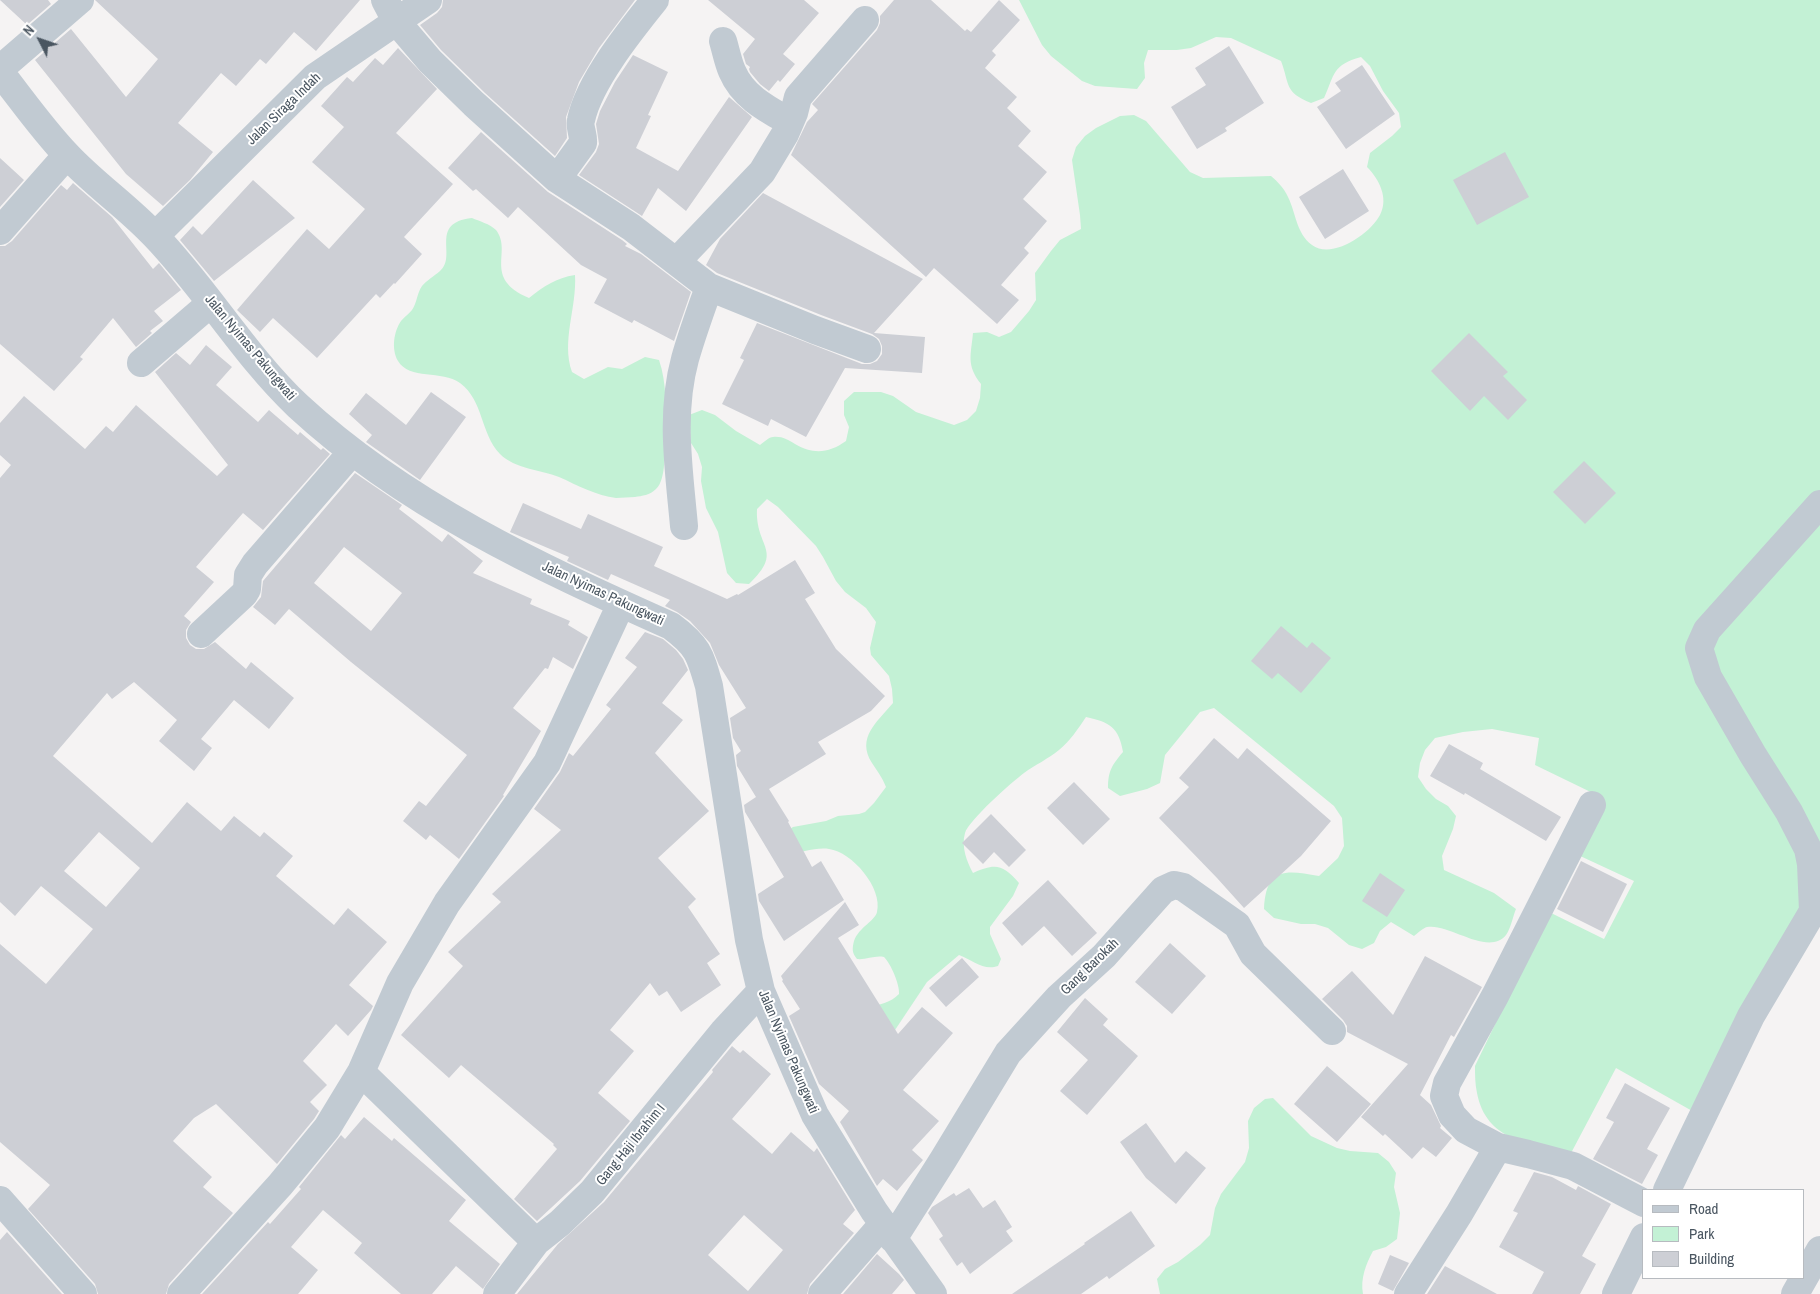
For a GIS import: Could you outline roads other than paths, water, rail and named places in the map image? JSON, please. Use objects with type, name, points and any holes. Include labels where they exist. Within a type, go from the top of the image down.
[{"type":"street","points":[[0,70],[80,0]]},
{"type":"street","name":"Jalan Siraga Indah","points":[[156,236],[315,77],[390,10],[428,0]]},
{"type":"street","points":[[557,179],[583,143],[581,121],[587,100],[597,80],[655,0]]},
{"type":"street","points":[[390,10],[430,61],[474,104],[557,179],[631,227],[709,286],[867,349]]},
{"type":"street","points":[[677,260],[762,172],[777,149],[790,122],[798,97],[865,20]]},
{"type":"street","points":[[723,41],[732,71],[745,91],[760,104],[790,122]]},
{"type":"street","name":"Jalan Nyimas Pakungwati","points":[[0,70],[67,155],[156,236],[265,370],[297,405],[352,452],[412,495],[494,542],[621,604],[671,626],[688,639],[701,658],[709,686],[749,940],[760,991],[815,1115],[888,1231],[933,1294]]},
{"type":"street","points":[[0,232],[67,155]]},
{"type":"street","points":[[684,526],[676,433],[678,398],[684,360],[709,286]]},
{"type":"street","points":[[142,363],[211,303]]},
{"type":"street","points":[[201,634],[244,594],[247,589],[248,575],[255,564],[352,452]]},
{"type":"street","points":[[1666,1189],[1751,1016],[1817,914],[1808,849],[1790,812],[1752,755],[1708,677],[1699,648],[1707,630],[1820,504]]},
{"type":"street","points":[[181,1294],[280,1185],[327,1128],[361,1072],[400,983],[447,903],[547,763],[621,604]]},
{"type":"street","points":[[1592,805],[1495,996],[1447,1083],[1444,1096],[1452,1115],[1466,1130],[1498,1147],[1573,1166],[1642,1203]]},
{"type":"street","name":"Gang Barokah","points":[[822,1294],[888,1231],[953,1145],[1008,1052],[1059,997],[1104,956],[1163,890],[1174,885],[1183,886],[1237,925],[1253,954],[1332,1031]]},
{"type":"street","name":"Gang Haji Ibrahim I","points":[[497,1294],[536,1242],[560,1223],[592,1192],[723,1032],[760,991]]},
{"type":"street","points":[[361,1072],[536,1242]]},
{"type":"street","points":[[1408,1294],[1459,1214],[1498,1147]]},
{"type":"street","points":[[0,1200],[83,1294]]},
{"type":"street","points":[[1616,1294],[1642,1241]]},
{"type":"street","points":[[1805,1276],[1820,1250]]},
{"type":"street","points":[[1795,1294],[1804,1279]]}]
